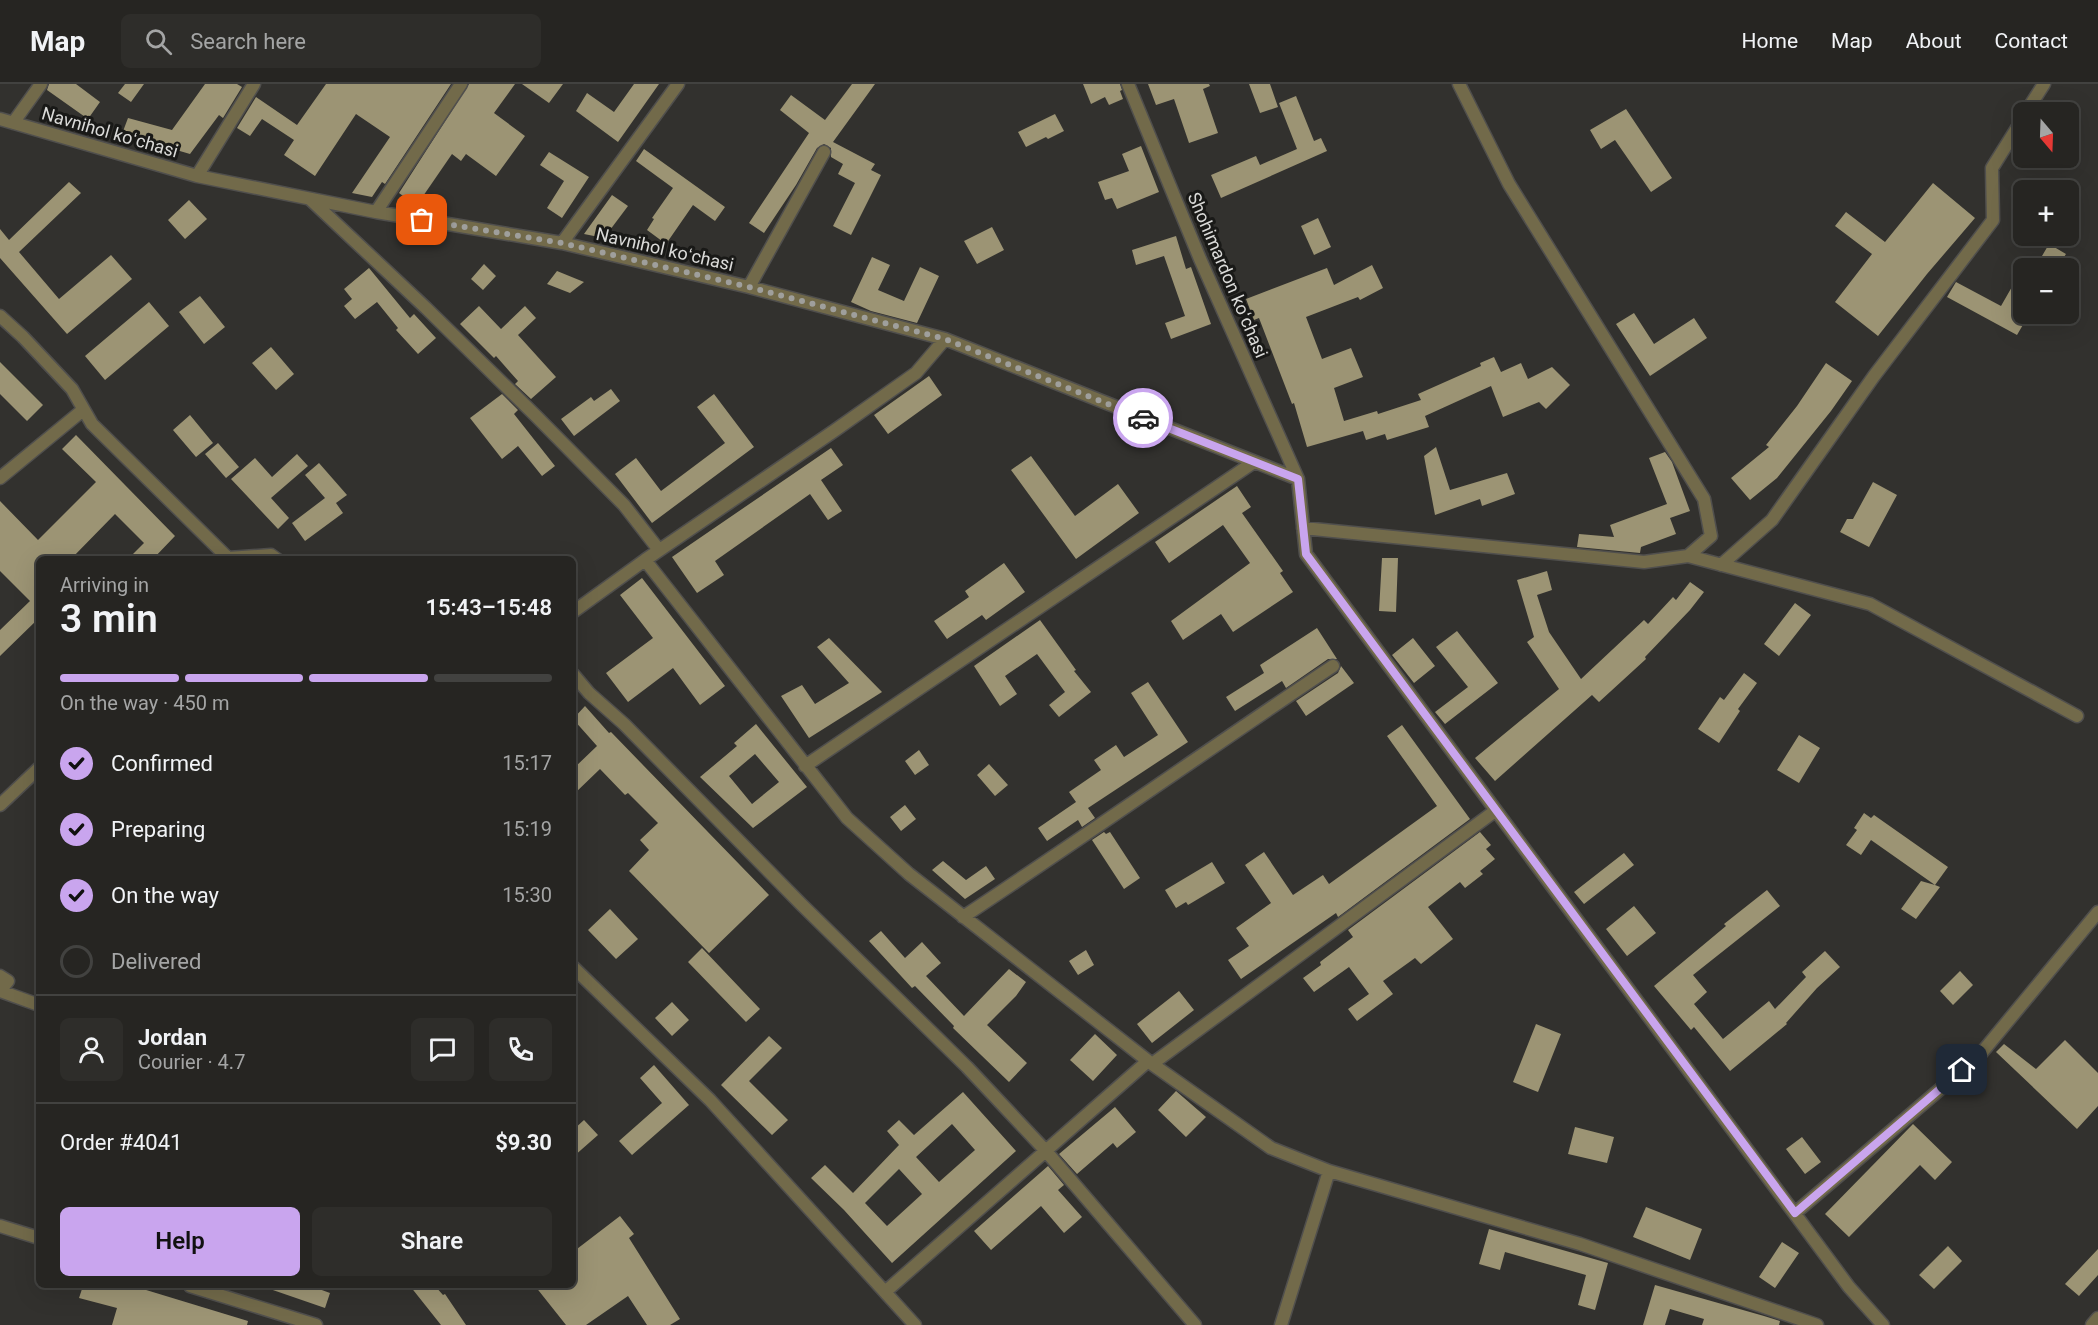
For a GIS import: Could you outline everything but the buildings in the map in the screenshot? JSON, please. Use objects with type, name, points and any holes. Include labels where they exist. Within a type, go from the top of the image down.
[{"type":"street","name":"Navnihol koʻchasi","points":[[13,123],[41,84]]},
{"type":"street","name":"Navnihol koʻchasi","points":[[197,176],[254,84]]},
{"type":"street","points":[[376,212],[461,84]]},
{"type":"street","name":"Navnihol koʻchasi","points":[[562,243],[678,84]]},
{"type":"street","name":"Shohimardon koʻchasi","points":[[1128,84],[1200,259],[1298,479],[1306,554],[1849,1287],[1883,1325]]},
{"type":"street","points":[[1459,84],[1509,184],[1704,499],[1711,536],[1688,556]]},
{"type":"street","points":[[2032,102],[2044,84]]},
{"type":"street","name":"Navnihol koʻchasi","points":[[0,119],[197,176],[376,212],[562,243],[749,287],[825,152]]},
{"type":"street","points":[[1721,565],[1772,520],[1874,376],[1993,220],[1992,168],[2013,135]]},
{"type":"street","points":[[310,199],[536,416],[624,505],[659,550]]},
{"type":"street","points":[[749,287],[945,339],[1298,479]]},
{"type":"street","points":[[0,316],[72,389],[92,424],[226,556]]},
{"type":"street","points":[[576,610],[916,373],[945,339]]},
{"type":"street","points":[[0,478],[83,410]]},
{"type":"street","points":[[805,766],[1254,462]]},
{"type":"street","points":[[1303,528],[1644,562],[1688,556],[1870,604],[2077,716]]},
{"type":"street","points":[[645,560],[847,818],[909,874],[1150,1063],[1271,1148],[1329,1171],[1580,1244],[1817,1325]]},
{"type":"street","points":[[963,917],[1333,666]]},
{"type":"street","points":[[576,678],[801,904],[968,1067],[1045,1150],[1195,1325]]},
{"type":"street","points":[[0,805],[36,771]]},
{"type":"street","points":[[885,1292],[943,1243],[1045,1150],[1150,1063],[1496,811]]},
{"type":"street","points":[[1795,1213],[1979,1056],[2098,912]]},
{"type":"street","points":[[576,970],[710,1100],[915,1325]]},
{"type":"street","points":[[0,976],[8,981],[0,991],[36,1004]]},
{"type":"street","points":[[1281,1325],[1329,1171]]},
{"type":"street","points":[[0,1226],[36,1237]]},
{"type":"street","points":[[196,1288],[316,1325]]},
{"type":"street","points":[[2092,1325],[2098,1318]]},
{"type":"way so far","points":[[422,220],[562,243],[749,287],[945,339],[1143,418]]},
{"type":"route","points":[[1143,418],[1298,479],[1306,554],[1795,1213],[1962,1070]]}]
